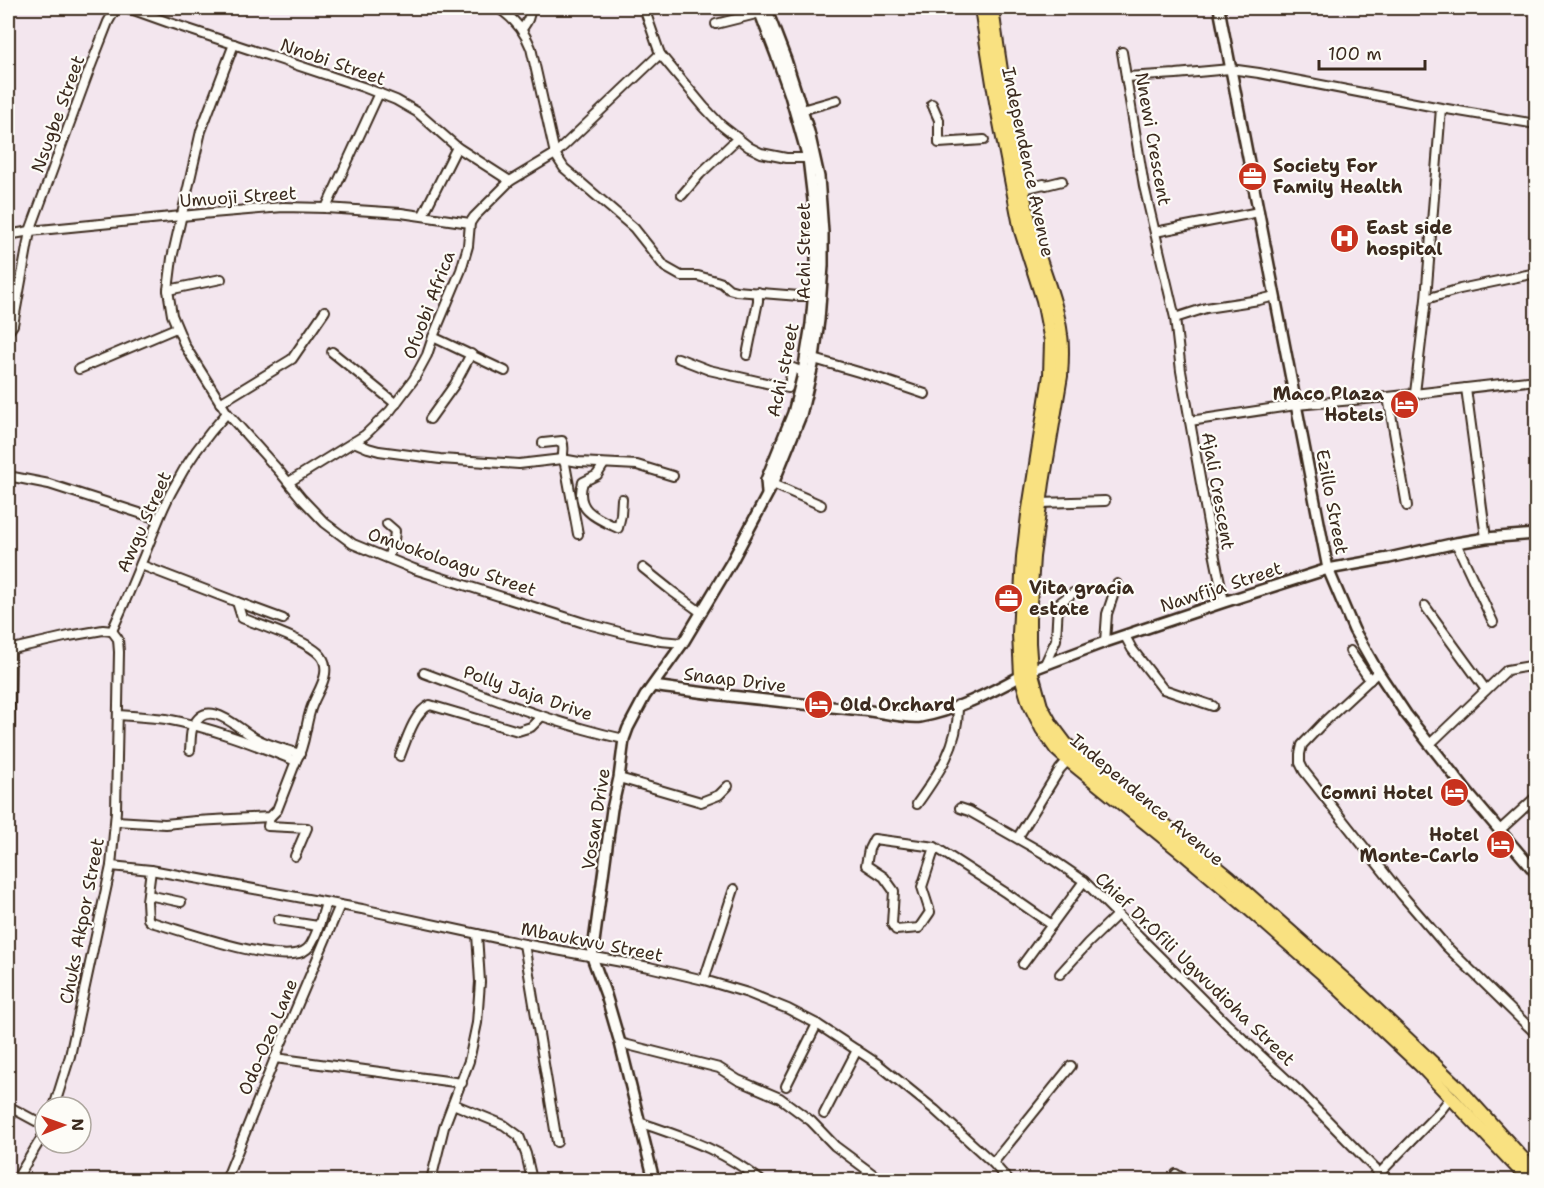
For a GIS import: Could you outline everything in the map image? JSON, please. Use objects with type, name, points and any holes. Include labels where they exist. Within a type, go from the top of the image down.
[{"type":"main road","name":"Independence Avenue","points":[[981,8],[996,102],[1021,231],[1043,300],[1051,341],[1050,375],[1023,556],[1019,634],[1029,703],[1042,729],[1056,749],[1277,933],[1422,1067],[1455,1092],[1529,1180]]},
{"type":"main road","name":"Independence Avenue","points":[[992,8],[1005,101],[1038,257],[1058,319],[1062,353],[1059,391],[1033,558],[1029,619],[1026,673],[1041,706],[1066,744],[1230,878],[1353,987],[1536,1173]]},
{"type":"street","name":"Nsugbe Street","points":[[8,332],[13,325],[30,231],[90,68],[116,8]]},
{"type":"street","name":"Nnobi Street","points":[[128,8],[379,93],[407,105],[457,147],[510,182]]},
{"type":"street","points":[[498,8],[522,29],[531,48],[555,154],[564,168],[634,228],[665,267],[681,276],[698,276],[717,281],[736,291],[817,296]]},
{"type":"street","points":[[522,29],[529,20],[530,8]]},
{"type":"street","points":[[644,8],[660,54],[710,114],[737,139],[761,153],[786,158],[812,158],[761,9],[716,24]]},
{"type":"street","name":"Ezillo Street","points":[[1219,8],[1329,569],[1354,630],[1406,714],[1536,873]]},
{"type":"street","name":"Achi Street","points":[[761,9],[783,51],[802,110],[820,187],[823,234],[823,266],[817,296],[814,359],[801,415],[767,493]]},
{"type":"street","points":[[227,412],[189,353],[176,328],[168,290],[169,275],[201,130],[234,44]]},
{"type":"street","name":"Nnewi Crescent","points":[[1122,52],[1144,186],[1175,318],[1181,371]]},
{"type":"street","points":[[470,223],[510,182],[555,154],[660,54]]},
{"type":"street","points":[[1126,77],[1230,69],[1536,124]]},
{"type":"street","points":[[326,208],[379,93]]},
{"type":"street","points":[[802,110],[837,100]]},
{"type":"street","points":[[932,104],[939,120],[939,142],[984,140]]},
{"type":"street","points":[[1414,393],[1426,299],[1441,108]]},
{"type":"street","points":[[682,195],[700,174],[737,139]]},
{"type":"street","points":[[423,215],[457,147]]},
{"type":"street","points":[[1023,189],[1062,181]]},
{"type":"street","name":"Umuoji Street","points":[[8,235],[283,207],[423,215],[470,223]]},
{"type":"street","name":"Nnewi Crescent","points":[[1155,232],[1259,212]]},
{"type":"street","name":"Ofuobi Africa","points":[[289,482],[354,442],[382,420],[396,404],[427,355],[465,259],[470,223]]},
{"type":"street","points":[[1426,299],[1460,289],[1536,273]]},
{"type":"street","points":[[168,290],[221,279]]},
{"type":"street","points":[[747,355],[758,292]]},
{"type":"street","name":"Achi street","points":[[767,493],[766,480],[793,413],[817,296]]},
{"type":"street","points":[[1175,318],[1206,308],[1275,296]]},
{"type":"street","points":[[220,403],[292,359],[326,311]]},
{"type":"street","points":[[79,369],[176,328]]},
{"type":"street","points":[[433,337],[505,371]]},
{"type":"street","points":[[332,352],[396,404]]},
{"type":"street","points":[[430,419],[455,384],[471,354]]},
{"type":"street","points":[[678,358],[709,370],[788,388],[793,369],[803,372]]},
{"type":"street","points":[[814,359],[925,394]]},
{"type":"street","name":"Ajali Crescent","points":[[1181,371],[1224,602]]},
{"type":"street","points":[[1190,422],[1296,405],[1536,380]]},
{"type":"street","points":[[1466,388],[1486,538]]},
{"type":"street","points":[[1388,397],[1407,506]]},
{"type":"street","name":"Omuokoloagu Street","points":[[227,412],[302,499],[325,523],[353,544],[414,569],[584,623],[661,641],[683,643]]},
{"type":"street","name":"Awgu Street","points":[[112,631],[158,519],[182,473],[227,412]]},
{"type":"street","points":[[543,443],[562,441],[564,446],[562,459],[565,464],[578,534]]},
{"type":"street","points":[[354,442],[380,451],[440,459],[519,464],[562,459],[637,465],[673,476]]},
{"type":"street","points":[[604,464],[597,475],[583,482],[580,491],[582,505],[595,517],[618,528],[622,499]]},
{"type":"street","points":[[8,476],[49,484],[158,519]]},
{"type":"street","points":[[773,483],[821,505]]},
{"type":"street","name":"Vosan Drive","points":[[654,1180],[620,1043],[592,957],[612,809],[624,739],[637,712],[702,613],[767,493]]},
{"type":"street","points":[[1040,503],[1105,501]]},
{"type":"street","points":[[387,524],[395,531],[388,558]]},
{"type":"street","name":"Nawfija Street","points":[[1026,673],[1105,642],[1329,569],[1456,543],[1536,534]]},
{"type":"street","points":[[1456,543],[1493,622]]},
{"type":"street","points":[[141,565],[283,619]]},
{"type":"street","points":[[644,568],[702,613]]},
{"type":"street","points":[[1105,642],[1107,614],[1117,584]]},
{"type":"street","points":[[1045,664],[1056,640],[1058,604],[1073,593]]},
{"type":"street","points":[[237,602],[242,618],[316,651],[325,664],[324,679],[310,712],[298,758],[277,810],[270,817],[268,826],[307,828],[295,856]]},
{"type":"street","points":[[1425,606],[1486,690]]},
{"type":"street","points":[[8,819],[10,650],[69,636],[103,630],[112,631]]},
{"type":"street","name":"Chuks Akpor Street","points":[[58,1095],[70,1056],[111,866],[116,821],[119,715],[119,652],[117,639],[112,631]]},
{"type":"street","points":[[1125,636],[1132,649],[1165,690],[1213,706]]},
{"type":"street","points":[[1350,651],[1370,680]]},
{"type":"street","points":[[1430,744],[1507,670],[1536,664]]},
{"type":"street","points":[[1378,672],[1302,745],[1300,763],[1402,895],[1446,946],[1536,1034]]},
{"type":"street","name":"Polly Jaja Drive","points":[[424,673],[542,716],[624,739]]},
{"type":"street","name":"Snaap Drive","points":[[653,686],[753,700],[915,717],[942,712],[985,695],[1026,673]]},
{"type":"street","points":[[400,756],[419,713],[429,705],[518,731],[531,727],[542,716]]},
{"type":"street","points":[[917,804],[943,766],[958,725],[958,705]]},
{"type":"street","points":[[190,750],[193,726],[205,713],[218,714],[256,739],[298,758]]},
{"type":"street","points":[[119,715],[166,719],[298,758]]},
{"type":"street","points":[[1020,834],[1060,769],[1068,760]]},
{"type":"street","points":[[619,778],[701,801],[719,795],[728,786]]},
{"type":"street","points":[[1500,830],[1536,797]]},
{"type":"street","name":"Chief Dr.Ofili Ugwudioha Street","points":[[960,808],[1042,853],[1084,880],[1228,1025],[1299,1091],[1386,1180]]},
{"type":"street","points":[[116,821],[165,824],[270,817]]},
{"type":"street","points":[[935,847],[922,887],[930,912],[919,928],[896,930],[892,924],[894,891],[884,877],[866,865],[869,849],[874,839],[935,847],[1052,925]]},
{"type":"street","name":"Mbaukwu Street","points":[[111,866],[152,870],[340,905],[704,980],[757,996],[817,1024],[878,1064],[935,1110],[993,1163],[1008,1180]]},
{"type":"street","points":[[152,870],[146,915],[151,922],[239,948],[285,955],[296,955],[305,951],[311,944],[326,903]]},
{"type":"street","points":[[1023,964],[1084,880]]},
{"type":"street","points":[[704,980],[734,889]]},
{"type":"street","points":[[148,895],[181,903]]},
{"type":"street","name":"Odo-Ozo Lane","points":[[226,1180],[340,905]]},
{"type":"street","points":[[1060,974],[1117,915]]},
{"type":"street","points":[[278,920],[318,926]]},
{"type":"street","points":[[431,1180],[444,1127],[469,1060],[478,1012],[480,982],[477,934]]},
{"type":"street","points":[[524,944],[557,1142]]},
{"type":"street","points":[[786,1086],[817,1024]]},
{"type":"street","points":[[620,1043],[719,1068],[738,1080],[780,1098],[811,1121],[836,1146],[874,1175],[877,1180]]},
{"type":"street","points":[[824,1114],[856,1050]]},
{"type":"street","points":[[275,1058],[462,1083]]},
{"type":"street","points":[[993,1163],[1071,1066]]},
{"type":"street","points":[[1373,1180],[1435,1117],[1455,1092]]},
{"type":"street","points":[[453,1104],[504,1125],[519,1136],[532,1180]]},
{"type":"street","points":[[8,1106],[33,1120]]},
{"type":"street","points":[[639,1122],[711,1148],[760,1180]]},
{"type":"street","points":[[16,1180],[33,1152]]},
{"type":"street","points":[[1176,1174],[1185,1180]]},
{"type":"place","name":"Society For Family Health","points":[[1252,176]]},
{"type":"place","name":"East side hospital","points":[[1345,238]]},
{"type":"place","name":"Maco Plaza Hotels","points":[[1405,404]]},
{"type":"place","name":"Vita gracia estate","points":[[1008,598]]},
{"type":"place","name":"Old Orchard","points":[[819,705]]},
{"type":"place","name":"Comni Hotel","points":[[1454,793]]},
{"type":"place","name":"Hotel Monte-Carlo","points":[[1500,845]]}]
